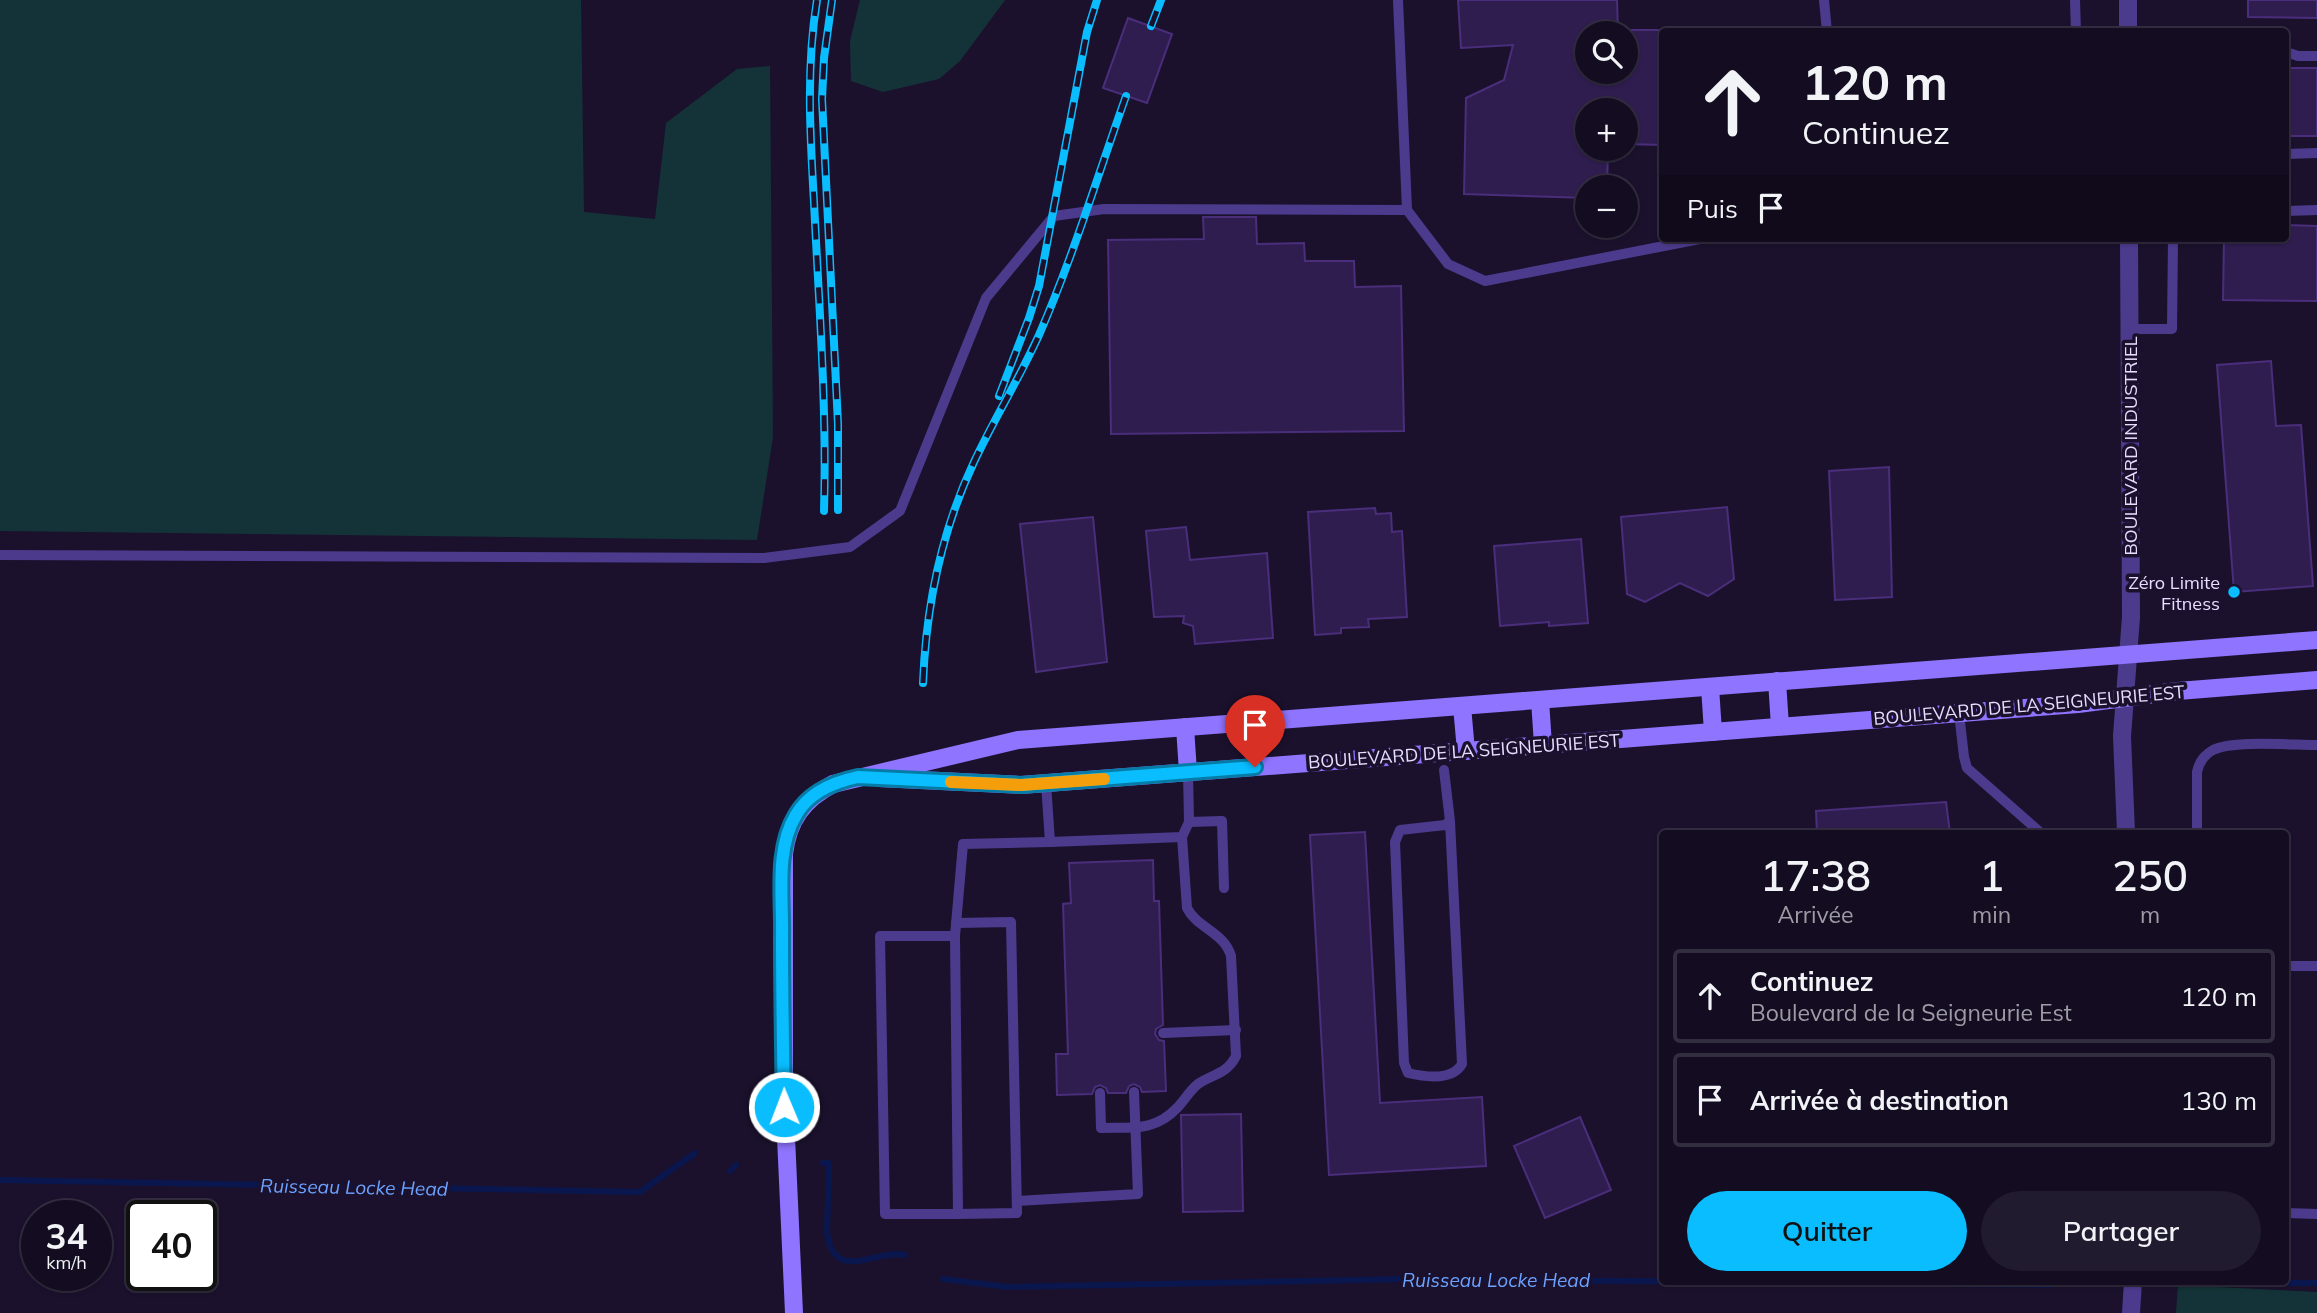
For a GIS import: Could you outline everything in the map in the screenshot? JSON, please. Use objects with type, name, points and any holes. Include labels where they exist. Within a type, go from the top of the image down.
[{"type":"main road","points":[[794,1313],[784,1093],[782,928],[785,847],[791,824],[804,804],[834,784],[1018,740],[2317,640]]},
{"type":"main road","name":"BOULEVARD DE LA SEIGNEURIE EST","points":[[858,777],[1021,785],[1959,713],[2317,680]]},
{"type":"main road","points":[[1777,681],[1780,726]]},
{"type":"main road","points":[[1710,687],[1713,732]]},
{"type":"main road","points":[[1540,700],[1543,745]]},
{"type":"main road","points":[[1462,706],[1466,751]]},
{"type":"main road","points":[[1185,727],[1188,772]]},
{"type":"street","points":[[2128,0],[2128,28]]},
{"type":"street","name":"BOULEVARD INDUSTRIEL","points":[[2126,830],[2122,736],[2131,617],[2129,242]]},
{"type":"street","points":[[2132,1313],[2133,1285]]},
{"type":"lane","points":[[1398,0],[1407,209],[1448,264],[1485,281],[1685,242]]},
{"type":"lane","points":[[1824,0],[1827,28]]},
{"type":"lane","points":[[2076,0],[2076,28]]},
{"type":"lane","points":[[2289,53],[2317,56]]},
{"type":"lane","points":[[2289,155],[2317,153]]},
{"type":"lane","points":[[0,555],[764,558],[850,547],[900,511],[986,298],[1054,216],[1104,209],[1407,209]]},
{"type":"lane","points":[[2289,211],[2317,210]]},
{"type":"lane","points":[[2130,329],[2172,329],[2174,242]]},
{"type":"lane","points":[[1959,713],[1967,768],[2038,830]]},
{"type":"lane","points":[[2197,830],[2197,772],[2206,755],[2226,747],[2317,745]]},
{"type":"lane","points":[[1444,770],[1450,821],[1462,1064],[1457,1072],[1450,1075],[1421,1076],[1408,1073],[1404,1063],[1395,842],[1400,830],[1445,825],[1450,821]]},
{"type":"lane","points":[[1100,1093],[1101,1128],[1158,1124],[1175,1110],[1194,1088],[1232,1065],[1237,1047],[1229,949],[1216,934],[1192,917],[1186,908],[1182,836],[1189,822],[1188,772]]},
{"type":"lane","points":[[1046,783],[1050,842]]},
{"type":"lane","points":[[1189,822],[1222,821],[1224,888]]},
{"type":"lane","points":[[958,1214],[955,936],[962,845],[1182,836]]},
{"type":"lane","points":[[955,936],[880,936],[885,1214],[1017,1213],[1011,922],[956,923]]},
{"type":"lane","points":[[2289,966],[2317,966]]},
{"type":"lane","points":[[1163,1033],[1236,1030]]},
{"type":"lane","points":[[1017,1201],[1138,1194],[1134,1092]]},
{"type":"lane","points":[[2289,1213],[2317,1214]]},
{"type":"green space","points":[[0,0],[581,0],[584,212],[655,219],[666,123],[737,69],[770,66],[773,437],[757,540],[0,531]]},
{"type":"green space","points":[[860,0],[1005,0],[960,61],[939,79],[883,92],[851,81],[850,41]]},
{"type":"green space","points":[[2178,1285],[2317,1292],[2317,1313],[2176,1313]]},
{"type":"building","points":[[1458,0],[1617,0],[1618,21],[1575,21],[1575,84],[1638,84],[1638,30],[1659,30],[1659,145],[1638,144],[1638,98],[1575,98],[1575,161],[1608,161],[1607,175],[1575,175],[1575,198],[1464,194],[1466,98],[1504,80],[1513,45],[1461,48]]},
{"type":"building","points":[[2248,0],[2317,0],[2317,18],[2248,17]]},
{"type":"building","points":[[1128,18],[1172,34],[1147,103],[1103,88]]},
{"type":"building","points":[[2289,68],[2317,68],[2317,136],[2289,136]]},
{"type":"building","points":[[1203,217],[1256,217],[1257,244],[1304,243],[1305,261],[1354,261],[1355,287],[1401,286],[1404,431],[1111,434],[1108,240],[1204,239]]},
{"type":"building","points":[[2289,225],[2317,226],[2317,301],[2223,300],[2224,242],[2289,242]]},
{"type":"building","points":[[2271,361],[2276,426],[2301,425],[2313,586],[2234,592],[2217,365]]},
{"type":"building","points":[[1889,467],[1892,597],[1835,600],[1829,471]]},
{"type":"building","points":[[1727,507],[1734,579],[1708,596],[1680,583],[1645,602],[1627,594],[1621,517]]},
{"type":"building","points":[[1375,508],[1376,514],[1391,513],[1392,532],[1402,531],[1407,617],[1368,619],[1369,627],[1341,628],[1341,633],[1315,635],[1308,512]]},
{"type":"building","points":[[1093,517],[1107,662],[1036,672],[1020,524]]},
{"type":"building","points":[[1186,527],[1190,560],[1267,553],[1273,638],[1195,644],[1193,626],[1183,623],[1184,616],[1154,617],[1146,531]]},
{"type":"building","points":[[1581,539],[1588,623],[1549,626],[1549,622],[1500,626],[1494,546]]},
{"type":"building","points":[[1946,802],[1950,830],[1817,830],[1816,811]]},
{"type":"building","points":[[1365,832],[1380,1103],[1482,1097],[1486,1166],[1329,1175],[1310,835]]},
{"type":"building","points":[[1153,860],[1154,901],[1159,901],[1163,1025],[1156,1029],[1155,1034],[1159,1040],[1164,1041],[1166,1091],[1142,1092],[1140,1087],[1134,1084],[1129,1086],[1126,1093],[1108,1093],[1106,1088],[1100,1085],[1095,1087],[1092,1094],[1057,1095],[1056,1054],[1068,1054],[1063,904],[1071,903],[1069,863]]},
{"type":"building","points":[[1241,1114],[1243,1211],[1183,1212],[1181,1115]]},
{"type":"building","points":[[1580,1117],[1611,1190],[1545,1218],[1514,1146]]},
{"type":"waterway","name":"Ruisseau Locke Head","points":[[0,1180],[640,1192],[695,1153]]},
{"type":"waterway","name":"Ruisseau Locke Head","points":[[823,1163],[829,1163],[827,1232],[831,1248],[838,1257],[847,1261],[858,1261],[894,1254],[905,1255]]},
{"type":"waterway","name":"Ruisseau Locke Head","points":[[730,1171],[736,1165]]},
{"type":"waterway","name":"Ruisseau Locke Head","points":[[943,1279],[1007,1287],[1406,1279],[1659,1281]]},
{"type":"waterway","name":"Ruisseau Locke Head","points":[[2289,1283],[2317,1283]]},
{"type":"railway","points":[[817,0],[811,50],[810,101],[823,395],[824,511]]},
{"type":"railway","points":[[832,0],[824,58],[822,99],[838,424],[838,510]]},
{"type":"railway","points":[[999,396],[1039,286],[1087,32],[1097,0]]},
{"type":"railway","points":[[1151,26],[1161,0]]},
{"type":"railway","points":[[923,683],[937,570],[962,488],[1051,306],[1126,96]]},
{"type":"slow traffic","points":[[951,782],[1021,785],[1104,779]]},
{"type":"place","name":"Zéro Limite Fitness","points":[[2234,592]]},
{"type":"route","points":[[784,1107],[782,941],[785,847],[795,816],[816,794],[834,784],[858,777],[1021,785],[1255,767]]}]
